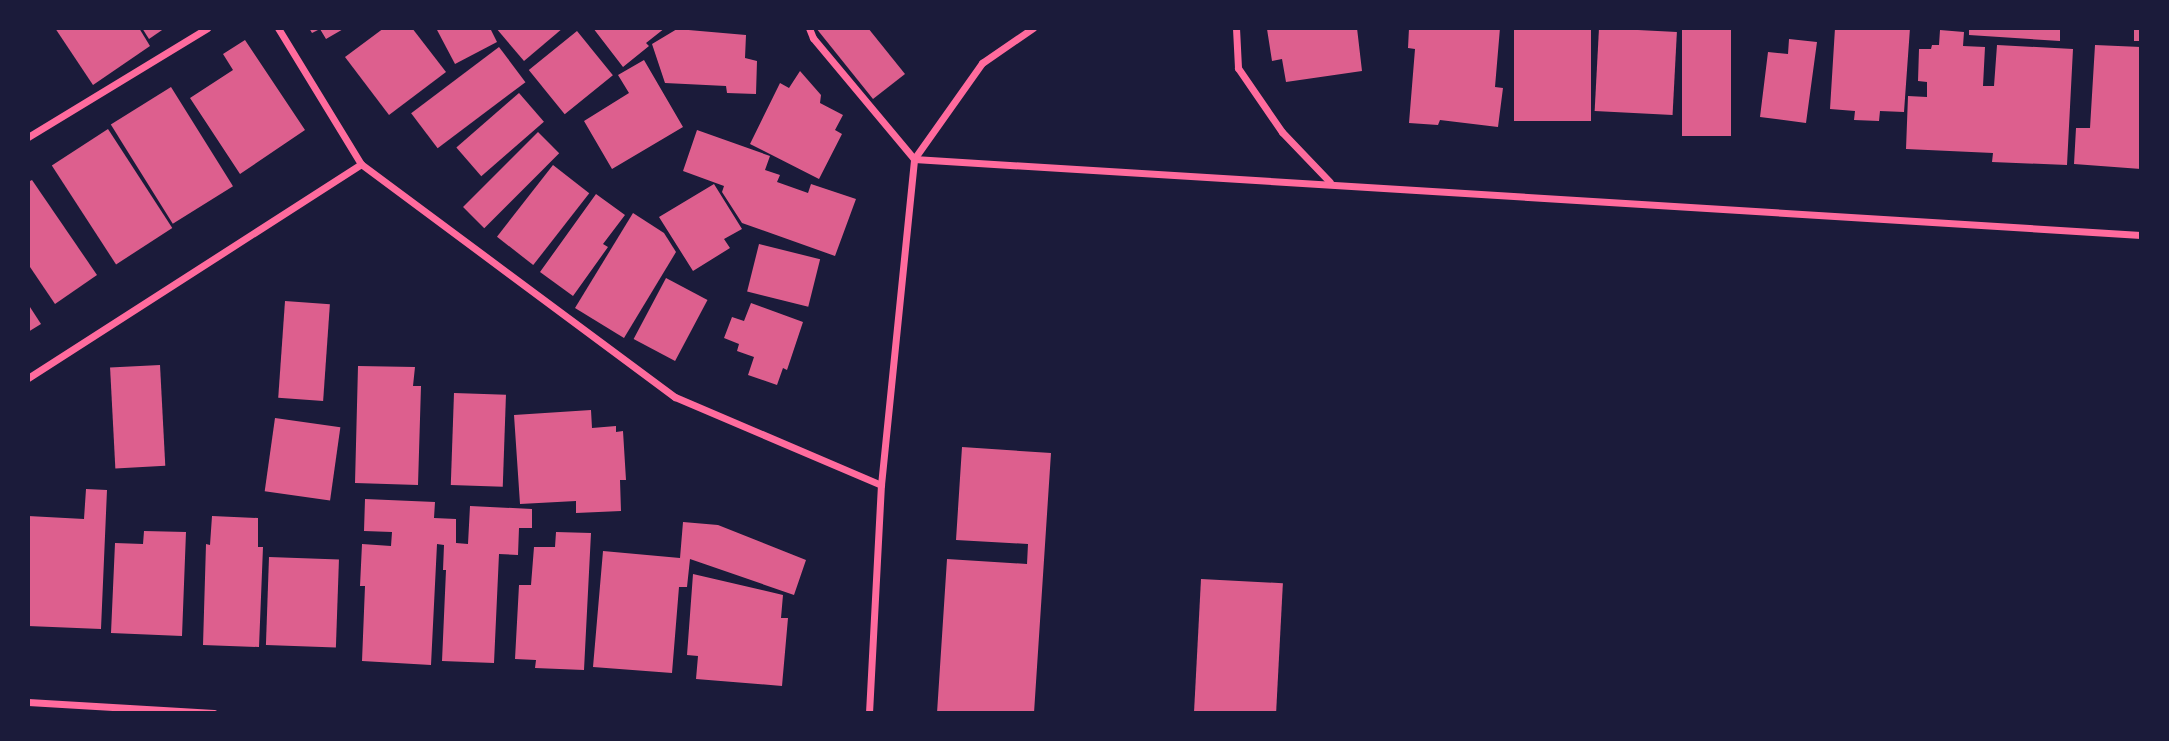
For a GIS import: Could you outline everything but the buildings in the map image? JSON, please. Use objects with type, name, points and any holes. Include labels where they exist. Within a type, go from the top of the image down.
[{"type":"street","points":[[28,137],[207,28]]},
{"type":"street","points":[[278,28],[362,164],[675,397],[881,485]]},
{"type":"street","points":[[808,28],[813,38],[914,159],[2141,235]]},
{"type":"street","points":[[869,713],[881,485],[914,159],[982,63],[1033,28]]},
{"type":"street","points":[[1236,28],[1237,68],[1282,132],[1331,183]]},
{"type":"street","points":[[28,378],[362,164]]},
{"type":"street","points":[[28,702],[215,713]]}]
